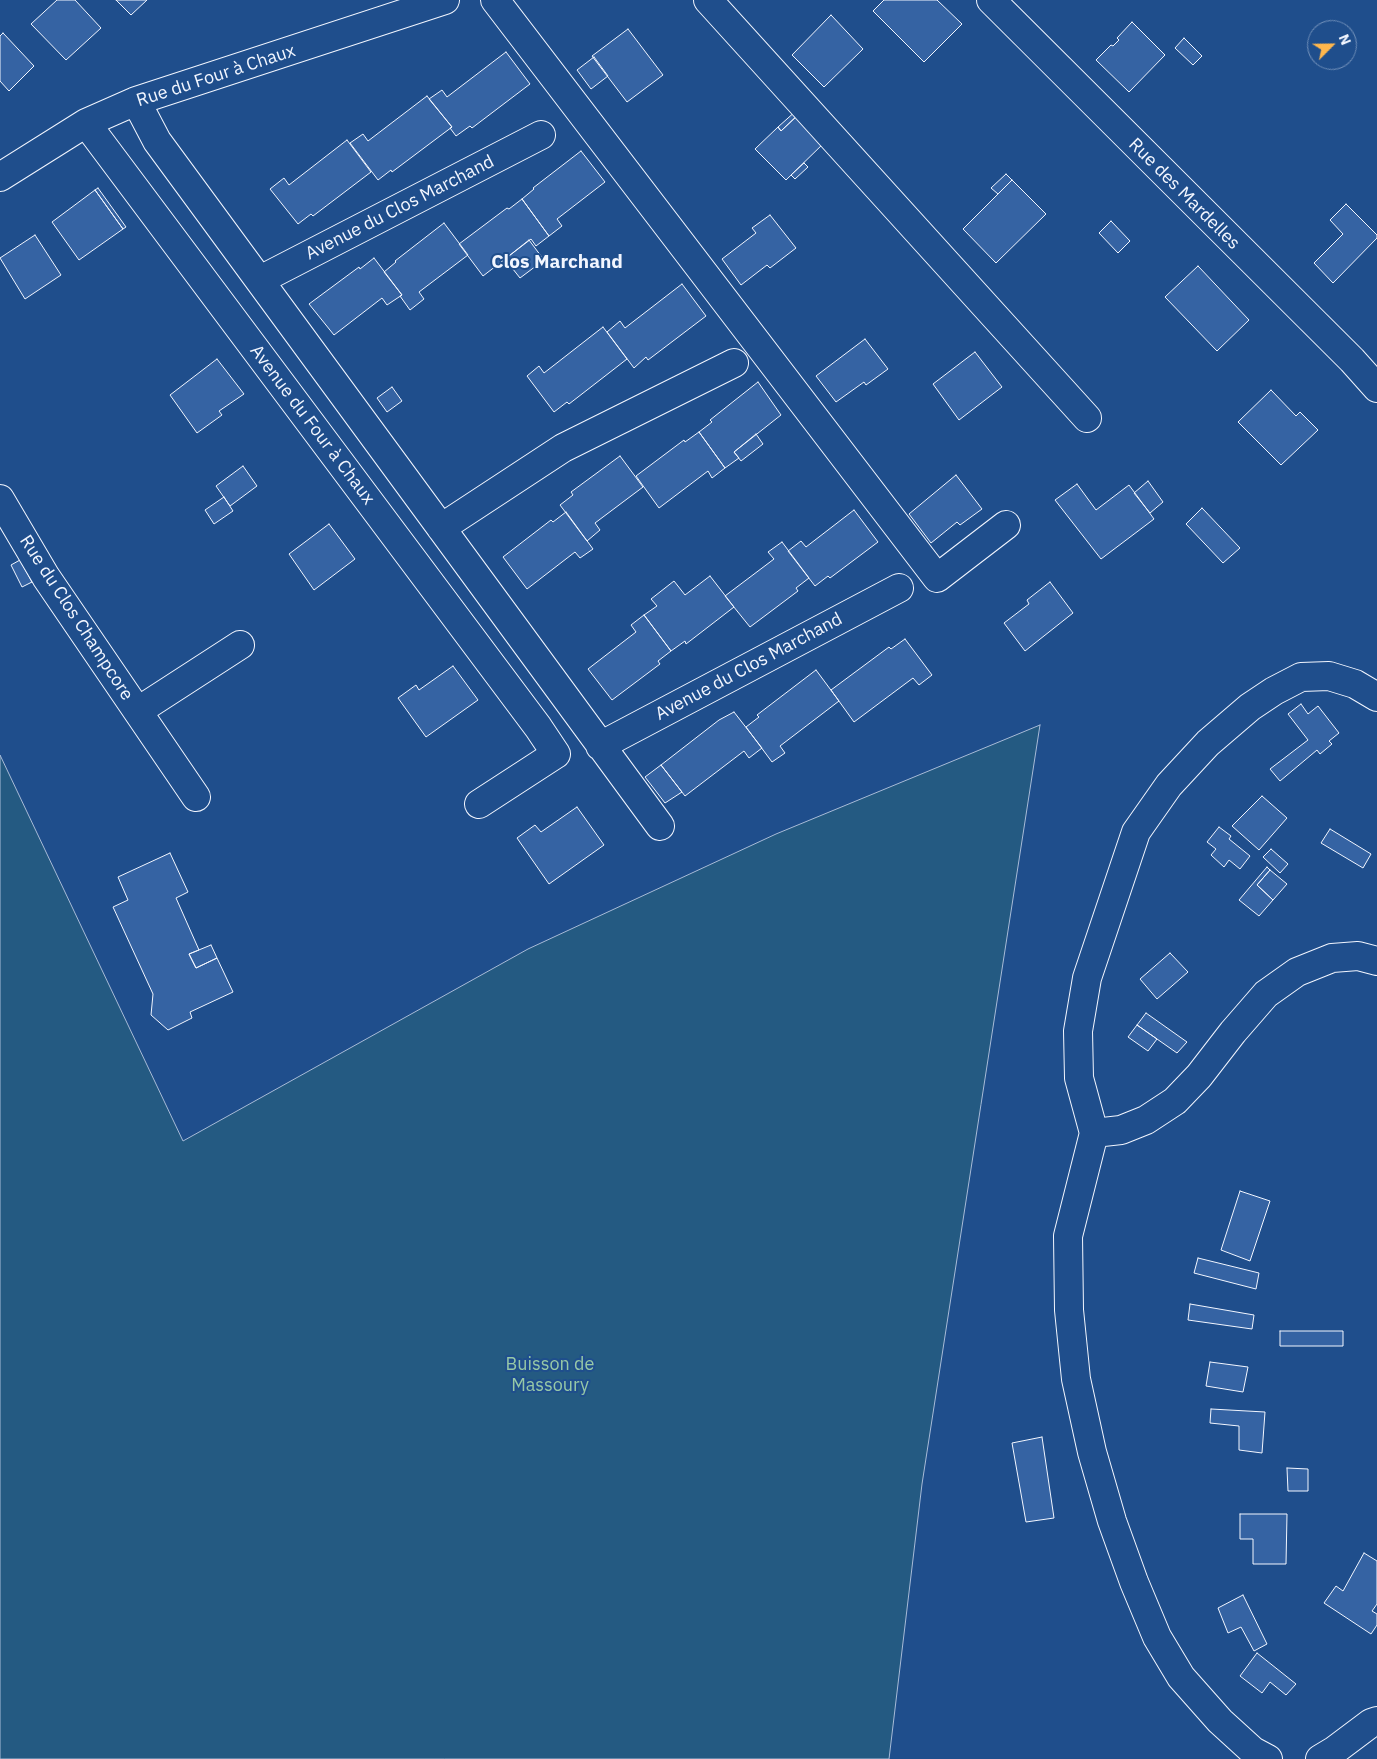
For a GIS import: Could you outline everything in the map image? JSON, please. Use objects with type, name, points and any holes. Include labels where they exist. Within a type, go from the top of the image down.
[{"type":"street","name":"Rue du Four à Chaux","points":[[0,177],[86,123],[136,101],[445,0]]},
{"type":"street","points":[[495,0],[937,578],[1006,525]]},
{"type":"street","points":[[708,0],[1087,418]]},
{"type":"street","name":"Rue des Mardelles","points":[[991,0],[1352,360],[1377,388]]},
{"type":"street","points":[[136,101],[157,141],[660,826]]},
{"type":"street","name":"Avenue du Four à Chaux","points":[[86,123],[538,727],[556,754],[479,804]]},
{"type":"street","name":"Avenue du Clos Marchand","points":[[260,280],[541,135]]},
{"type":"street","points":[[441,528],[563,448],[734,363]]},
{"type":"street","name":"Rue du Clos Champcore","points":[[0,499],[46,577],[196,797]]},
{"type":"street","name":"Avenue du Clos Marchand","points":[[600,746],[898,588]]},
{"type":"street","name":"Rue du Clos Champcore","points":[[138,711],[240,645]]},
{"type":"street","points":[[1268,1759],[1253,1752],[1220,1721],[1181,1677],[1157,1637],[1134,1582],[1112,1521],[1092,1452],[1076,1379],[1069,1310],[1068,1236],[1094,1133],[1080,1078],[1078,1031],[1087,978],[1136,832],[1169,785],[1208,743],[1250,707],[1274,691],[1301,677],[1329,676],[1355,684],[1377,697]]},
{"type":"street","points":[[1094,1133],[1121,1130],[1146,1120],[1175,1102],[1199,1076],[1232,1032],[1266,994],[1297,972],[1332,958],[1358,956],[1377,961]]},
{"type":"street","points":[[1320,1759],[1336,1750],[1371,1723],[1377,1721]]},
{"type":"green space","name":"Buisson de Massoury","points":[[1040,725],[922,1484],[889,1759],[0,1759],[0,755],[183,1141],[528,949],[776,834]]},
{"type":"building","points":[[57,0],[75,0],[101,28],[66,60],[31,24]]},
{"type":"building","points":[[116,0],[147,0],[131,15]]},
{"type":"building","points":[[884,0],[937,0],[962,24],[924,62],[873,11]]},
{"type":"building","points":[[831,15],[863,49],[824,87],[792,55]]},
{"type":"building","points":[[1132,22],[1165,55],[1129,92],[1096,60],[1119,40],[1117,38]]},
{"type":"building","points":[[628,29],[663,75],[627,102],[592,56]]},
{"type":"building","points":[[3,33],[34,66],[9,91],[0,81],[0,36]]},
{"type":"building","points":[[1184,38],[1202,56],[1193,65],[1175,48]]},
{"type":"building","points":[[506,52],[530,84],[472,128],[470,126],[456,136],[450,128],[452,127],[429,99],[442,90],[447,97]]},
{"type":"building","points":[[594,57],[608,76],[591,89],[577,70]]},
{"type":"building","points":[[427,96],[452,127],[392,172],[391,170],[378,180],[350,143],[363,134],[368,141]]},
{"type":"building","points":[[797,110],[800,113],[781,131],[778,127]]},
{"type":"building","points":[[800,113],[826,141],[786,180],[755,149],[778,127],[781,131]]},
{"type":"building","points":[[347,140],[371,172],[313,216],[311,214],[298,224],[270,189],[284,178],[289,185]]},
{"type":"building","points":[[581,151],[605,182],[557,219],[562,226],[549,236],[522,199],[533,188]]},
{"type":"building","points":[[804,163],[808,167],[795,179],[791,175]]},
{"type":"building","points":[[1006,174],[1012,180],[998,194],[991,188]]},
{"type":"building","points":[[1012,180],[1046,214],[996,263],[963,229]]},
{"type":"building","points":[[98,188],[126,227],[123,229],[95,190]]},
{"type":"building","points":[[95,190],[123,229],[79,260],[52,222]]},
{"type":"building","points":[[522,199],[549,236],[536,246],[531,239],[483,276],[459,244]]},
{"type":"building","points":[[1346,204],[1377,235],[1377,238],[1333,283],[1314,263],[1343,234],[1330,220]]},
{"type":"building","points":[[770,215],[796,248],[770,268],[767,265],[741,285],[722,259],[756,233],[752,228]]},
{"type":"building","points":[[1111,221],[1130,241],[1118,253],[1099,233]]},
{"type":"building","points":[[444,223],[468,255],[419,292],[424,299],[410,310],[400,296],[402,295],[384,272],[395,261]]},
{"type":"building","points":[[35,235],[61,275],[25,299],[0,258]]},
{"type":"building","points":[[529,240],[544,260],[520,278],[505,259]]},
{"type":"building","points":[[374,258],[402,295],[387,305],[382,298],[334,335],[309,304]]},
{"type":"building","points":[[1198,266],[1249,320],[1217,351],[1165,297]]},
{"type":"building","points":[[682,284],[706,316],[648,360],[646,357],[634,368],[607,332],[620,321],[625,328]]},
{"type":"building","points":[[603,327],[627,359],[569,404],[567,402],[554,412],[527,376],[539,366],[544,373]]},
{"type":"building","points":[[865,339],[888,369],[866,385],[864,382],[836,402],[816,376]]},
{"type":"building","points":[[975,352],[1002,387],[959,420],[933,384]]},
{"type":"building","points":[[217,359],[244,394],[219,411],[222,415],[197,433],[170,395]]},
{"type":"building","points":[[758,382],[781,415],[734,452],[739,458],[725,468],[699,432],[712,422],[710,420]]},
{"type":"building","points":[[392,387],[402,401],[387,412],[377,398]]},
{"type":"building","points":[[1271,390],[1296,416],[1300,412],[1318,430],[1281,465],[1238,422]]},
{"type":"building","points":[[699,432],[725,468],[712,478],[708,471],[659,508],[636,476],[684,440],[685,442]]},
{"type":"building","points":[[756,434],[763,444],[741,461],[734,452]]},
{"type":"building","points":[[620,456],[643,487],[595,523],[600,530],[587,541],[560,505],[573,495],[571,492]]},
{"type":"building","points":[[243,466],[257,486],[230,506],[216,486]]},
{"type":"building","points":[[956,475],[982,509],[960,525],[957,522],[931,543],[909,514]]},
{"type":"building","points":[[1148,481],[1163,502],[1150,513],[1134,493]]},
{"type":"building","points":[[1077,484],[1096,510],[1129,485],[1154,519],[1101,559],[1055,500]]},
{"type":"building","points":[[224,497],[233,511],[214,524],[205,510]]},
{"type":"building","points":[[1202,508],[1240,548],[1223,563],[1186,524]]},
{"type":"building","points":[[854,510],[878,542],[830,578],[828,576],[815,586],[788,551],[801,541],[806,547]]},
{"type":"building","points":[[566,512],[593,549],[580,558],[575,552],[527,589],[503,557],[551,520],[553,522]]},
{"type":"building","points":[[329,524],[355,559],[314,590],[289,554]]},
{"type":"building","points":[[782,542],[809,578],[796,588],[798,591],[750,627],[725,596],[774,559],[768,552]]},
{"type":"building","points":[[20,560],[32,582],[22,587],[11,565]]},
{"type":"building","points":[[710,576],[734,607],[686,644],[685,641],[671,651],[644,615],[657,606],[651,599],[674,581],[685,595]]},
{"type":"building","points":[[1050,582],[1073,613],[1025,651],[1004,623],[1029,604],[1027,600]]},
{"type":"building","points":[[644,615],[671,651],[658,661],[660,664],[612,700],[588,669],[636,632],[631,625]]},
{"type":"building","points":[[905,639],[932,675],[919,685],[913,678],[854,722],[831,690],[889,647],[891,649]]},
{"type":"building","points":[[453,666],[478,700],[426,737],[398,698],[416,685],[419,690]]},
{"type":"building","points":[[816,670],[839,701],[780,746],[785,753],[772,762],[746,727],[759,717],[757,715]]},
{"type":"building","points":[[1301,704],[1308,714],[1318,706],[1339,733],[1329,741],[1332,744],[1320,754],[1317,750],[1280,781],[1270,769],[1308,740],[1288,714]]},
{"type":"building","points":[[734,712],[762,748],[749,758],[744,751],[685,796],[661,765],[719,720]]},
{"type":"building","points":[[661,765],[682,792],[665,803],[645,777]]},
{"type":"building","points":[[1262,796],[1287,818],[1259,850],[1232,826]]},
{"type":"building","points":[[577,807],[604,845],[549,884],[517,838],[535,825],[541,832]]},
{"type":"building","points":[[1219,827],[1231,836],[1229,839],[1250,856],[1240,869],[1229,860],[1224,867],[1211,855],[1216,849],[1207,842]]},
{"type":"building","points":[[1330,829],[1371,854],[1363,868],[1321,843]]},
{"type":"building","points":[[1271,849],[1288,864],[1280,873],[1263,857]]},
{"type":"building","points":[[170,853],[188,892],[176,898],[199,950],[189,954],[196,968],[217,958],[233,992],[190,1012],[192,1018],[168,1030],[151,1015],[153,994],[113,907],[128,900],[118,877]]},
{"type":"building","points":[[1267,867],[1270,870],[1257,885],[1273,900],[1259,916],[1239,900]]},
{"type":"building","points":[[1270,870],[1287,884],[1273,900],[1257,885]]},
{"type":"building","points":[[211,945],[217,958],[196,968],[189,954]]},
{"type":"building","points":[[1170,953],[1188,972],[1157,999],[1140,979]]},
{"type":"building","points":[[1146,1013],[1187,1042],[1177,1053],[1137,1025]]},
{"type":"building","points":[[1137,1025],[1157,1039],[1148,1051],[1128,1037]]},
{"type":"building","points":[[1240,1191],[1270,1201],[1250,1261],[1221,1250]]},
{"type":"building","points":[[1198,1258],[1259,1273],[1256,1289],[1194,1273]]},
{"type":"building","points":[[1190,1304],[1254,1315],[1252,1329],[1188,1320]]},
{"type":"building","points":[[1280,1331],[1343,1331],[1343,1346],[1280,1346]]},
{"type":"building","points":[[1210,1362],[1248,1367],[1243,1392],[1206,1386]]},
{"type":"building","points":[[1211,1409],[1265,1412],[1262,1453],[1239,1450],[1239,1426],[1210,1423]]},
{"type":"building","points":[[1042,1437],[1054,1518],[1026,1522],[1012,1443]]},
{"type":"building","points":[[1287,1468],[1308,1469],[1308,1491],[1288,1491]]},
{"type":"building","points":[[1240,1514],[1287,1514],[1286,1564],[1253,1564],[1253,1539],[1240,1539]]},
{"type":"building","points":[[1364,1553],[1377,1561],[1377,1604],[1372,1611],[1377,1614],[1377,1625],[1371,1634],[1324,1603],[1336,1586],[1343,1591]]},
{"type":"building","points":[[1243,1595],[1267,1644],[1254,1651],[1241,1627],[1228,1633],[1218,1608]]},
{"type":"building","points":[[1257,1653],[1296,1684],[1286,1695],[1270,1682],[1262,1693],[1240,1676]]},
{"type":"district","name":"Clos Marchand","points":[[557,263]]}]
